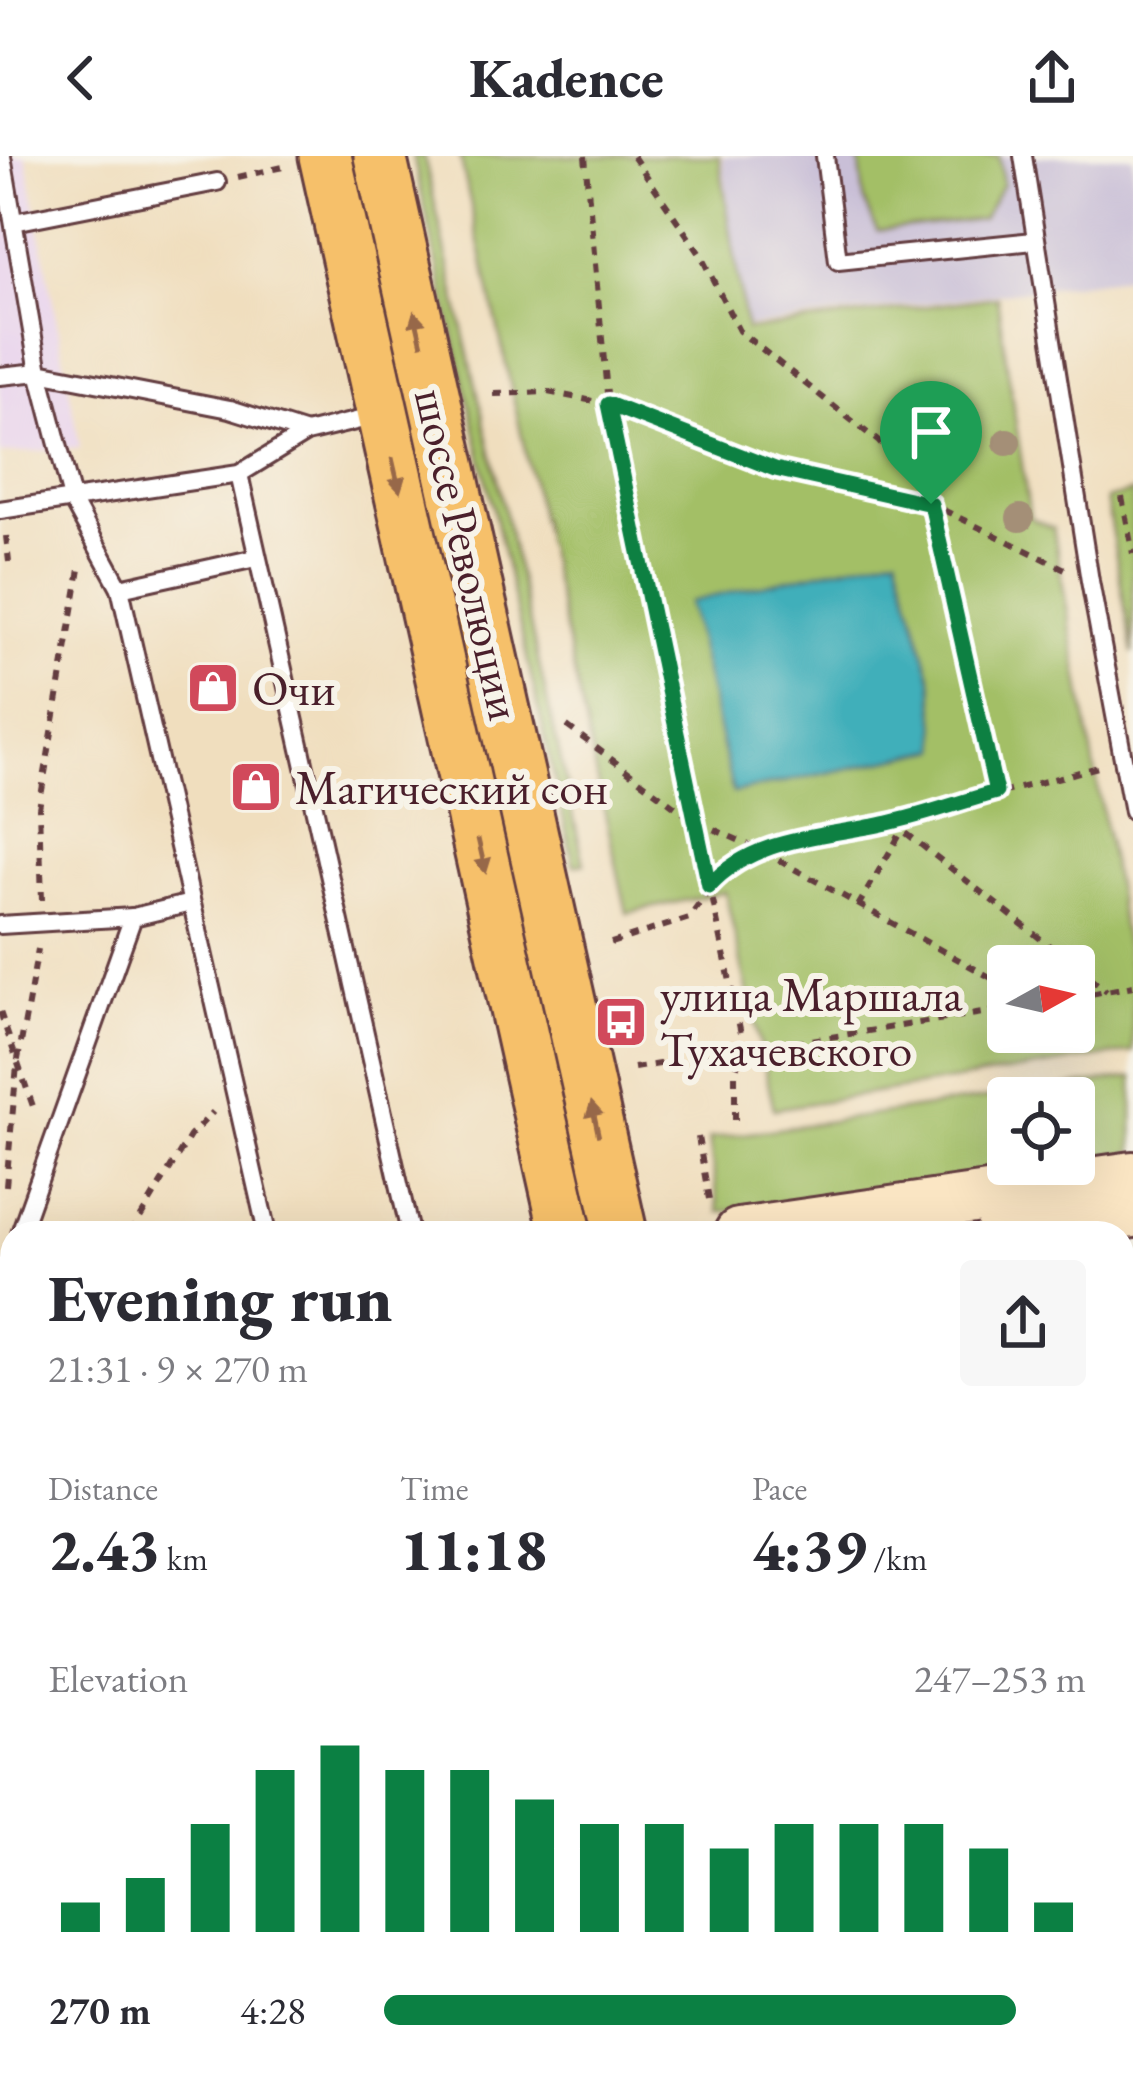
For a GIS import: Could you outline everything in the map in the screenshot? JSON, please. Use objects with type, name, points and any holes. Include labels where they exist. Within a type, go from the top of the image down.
[{"type":"main road","name":"шоссе Революции","points":[[380,156],[618,1221]]},
{"type":"main road","name":"шоссе Революции","points":[[325,157],[563,1221]]},
{"type":"street","points":[[725,1221],[1133,1176]]},
{"type":"street","points":[[1080,1221],[1133,1213]]},
{"type":"lane","points":[[2,156],[39,372],[73,502],[121,588],[264,1221]]},
{"type":"lane","points":[[825,156],[838,261],[1034,241]]},
{"type":"lane","points":[[1022,156],[1090,581],[1133,812]]},
{"type":"lane","points":[[14,222],[217,182]]},
{"type":"lane","points":[[0,376],[39,372],[230,409],[305,433]]},
{"type":"lane","points":[[0,510],[239,475],[305,433],[382,415]]},
{"type":"lane","points":[[239,475],[407,1221]]},
{"type":"lane","points":[[121,588],[256,559]]},
{"type":"lane","points":[[0,925],[133,917],[191,902]]},
{"type":"lane","points":[[24,1221],[133,917]]},
{"type":"path","points":[[585,156],[608,404],[744,1048],[734,1071],[735,1124]]},
{"type":"path","points":[[633,156],[700,254],[739,331],[879,442],[931,504],[996,792]]},
{"type":"path","points":[[217,182],[325,157]]},
{"type":"path","points":[[494,394],[548,392],[608,404],[775,469],[931,504],[1090,581]]},
{"type":"path","points":[[1122,496],[1133,554]]},
{"type":"path","points":[[6,1195],[17,1065],[43,922],[39,808],[87,528]]},
{"type":"path","points":[[567,726],[693,820],[758,849],[987,976]]},
{"type":"path","points":[[611,943],[688,918],[729,863],[758,849],[892,822],[1124,761]]},
{"type":"path","points":[[892,822],[1107,991]]},
{"type":"path","points":[[857,906],[902,831]]},
{"type":"path","points":[[1095,993],[1133,986]]},
{"type":"path","points":[[0,1012],[50,1149]]},
{"type":"path","points":[[634,1068],[987,1012]]},
{"type":"path","points":[[138,1221],[190,1136],[236,1095]]},
{"type":"path","points":[[698,1137],[725,1221]]},
{"type":"shaded area","points":[[0,156],[26,156],[80,448],[0,454]]},
{"type":"shaded area","points":[[722,156],[1133,156],[1133,276],[744,327]]},
{"type":"green space","points":[[413,156],[424,156],[584,863],[574,865]]},
{"type":"green space","points":[[460,156],[719,156],[746,330],[997,297],[1030,518],[1053,528],[1133,989],[1133,1052],[774,1109],[725,892],[627,913]]},
{"type":"green space","points":[[859,156],[999,156],[1003,184],[982,219],[877,231],[864,199]]},
{"type":"green space","points":[[1133,492],[1133,654],[1106,499]]},
{"type":"green space","points":[[1133,1077],[1133,1153],[1095,1158],[1095,1083]]},
{"type":"green space","points":[[987,1098],[987,1174],[719,1212],[709,1139]]},
{"type":"water","points":[[897,554],[932,679],[939,749],[733,793],[689,602]]},
{"type":"place","name":"Очи","points":[[213,688]]},
{"type":"place","name":"Магический сон","points":[[256,787]]},
{"type":"place","name":"улица Маршала Тухачевского","points":[[621,1022]]},
{"type":"route","points":[[608,404],[775,469],[931,504],[996,792],[892,822],[758,849],[729,863],[709,886],[608,404]]}]
